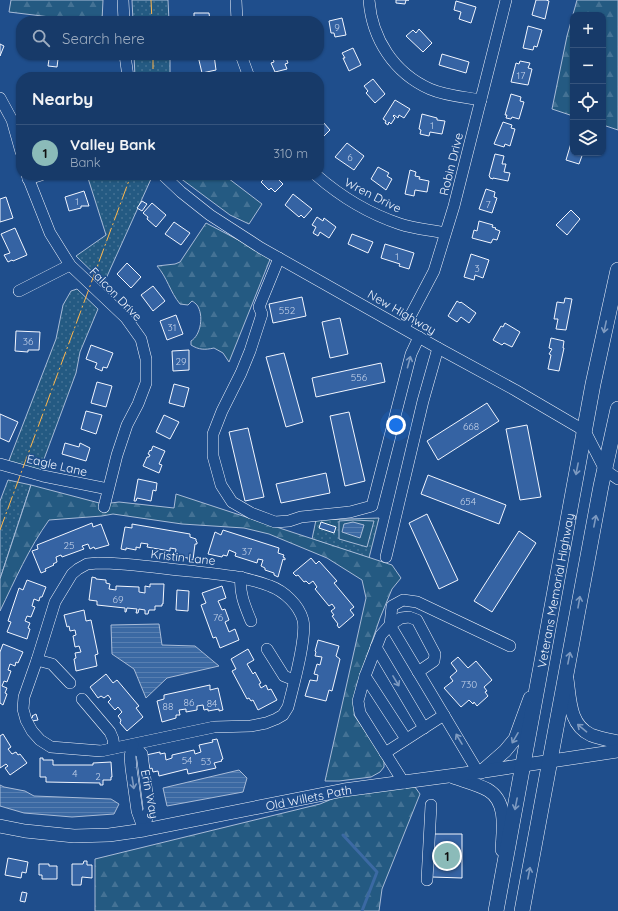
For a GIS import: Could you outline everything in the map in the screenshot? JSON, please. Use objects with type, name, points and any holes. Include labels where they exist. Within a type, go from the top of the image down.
[{"type":"highway","name":"Veterans Memorial Highway","points":[[496,911],[585,431],[603,337],[618,270]]},
{"type":"highway","points":[[522,911],[604,470],[618,409]]},
{"type":"main road","points":[[480,772],[505,752],[515,739],[542,662]]},
{"type":"main road","points":[[566,676],[573,714],[579,726],[592,735],[618,742]]},
{"type":"main road","name":"Old Willets Path","points":[[0,826],[24,831],[87,837],[109,835],[144,830],[344,790],[404,783],[618,751]]},
{"type":"main road","points":[[451,776],[488,790],[494,795],[499,803],[502,810],[503,822],[501,883]]},
{"type":"street","points":[[123,0],[124,16]]},
{"type":"street","points":[[236,0],[237,16]]},
{"type":"street","points":[[369,0],[370,14],[377,35],[385,52],[399,67],[415,80],[431,89],[447,94],[482,100]]},
{"type":"street","name":"Robin Drive","points":[[404,328],[434,271],[454,206],[482,100],[506,0]]},
{"type":"street","points":[[126,60],[127,72]]},
{"type":"street","points":[[243,60],[247,72]]},
{"type":"street","points":[[0,98],[12,120],[16,134]]},
{"type":"street","name":"Falcon Drive","points":[[28,180],[50,233],[70,265],[126,318],[141,339],[146,359],[146,383],[138,404],[127,425],[117,455],[104,507]]},
{"type":"street","name":"New Highway","points":[[168,180],[210,215],[279,258],[515,390],[585,431]]},
{"type":"street","name":"Wren Drive","points":[[322,180],[348,199],[379,216],[401,224],[445,233]]},
{"type":"street","points":[[279,258],[259,308],[262,314],[250,351],[213,434],[213,456],[221,486],[232,502],[251,513],[275,522],[289,521],[301,517],[350,512],[372,506],[411,354],[419,337]]},
{"type":"street","points":[[19,291],[70,265]]},
{"type":"street","points":[[386,557],[423,401],[438,348]]},
{"type":"street","points":[[585,431],[604,470],[618,478]]},
{"type":"street","name":"Eagle Lane","points":[[0,464],[43,476],[108,489]]},
{"type":"street","name":"Kristin Lane","points":[[116,563],[241,577],[271,586],[285,594],[299,610],[303,620],[303,639],[288,707],[283,715],[276,719],[251,726],[214,727],[102,751],[51,747],[40,740],[32,731],[26,720],[23,709],[24,698],[55,602],[72,574],[78,568],[87,564],[116,563]]},
{"type":"street","points":[[241,577],[241,596],[251,621]]},
{"type":"street","points":[[480,772],[390,625],[392,606],[402,600],[417,602],[510,646]]},
{"type":"street","points":[[404,783],[360,714],[358,701],[365,676],[381,635],[390,625],[401,618],[409,617],[417,620],[435,654],[434,661],[418,672]]},
{"type":"street","points":[[376,647],[424,728]]},
{"type":"street","points":[[267,649],[284,676],[294,680]]},
{"type":"street","points":[[37,660],[52,664],[70,684]]},
{"type":"street","points":[[365,676],[406,739]]},
{"type":"street","points":[[82,698],[110,732],[114,748]]},
{"type":"street","points":[[385,753],[444,715]]},
{"type":"street","name":"Erin Way","points":[[133,745],[142,754],[149,809],[144,830]]},
{"type":"street","points":[[427,880],[431,805]]},
{"type":"green space","points":[[11,0],[103,0],[102,16],[42,16],[9,12]]},
{"type":"green space","points":[[132,0],[168,0],[169,16],[133,16]]},
{"type":"green space","points":[[577,0],[618,0],[618,130],[606,126],[606,12],[574,12]]},
{"type":"green space","points":[[570,25],[570,115],[552,109]]},
{"type":"green space","points":[[134,60],[170,60],[170,72],[135,72]]},
{"type":"green space","points":[[89,180],[151,180],[104,283],[76,256],[106,235]]},
{"type":"green space","points":[[183,180],[231,180],[262,204],[249,224],[230,215]]},
{"type":"green space","points":[[206,223],[271,257],[229,362],[223,353],[214,348],[202,349],[191,345],[191,341],[199,330],[201,319],[199,309],[192,301],[188,305],[180,304],[157,266],[180,262]]},
{"type":"green space","points":[[77,289],[98,309],[80,352],[76,373],[40,470],[8,463],[56,339],[63,305],[71,291]]},
{"type":"green space","points":[[8,480],[31,485],[0,579],[0,501]]},
{"type":"green space","points":[[31,485],[103,504],[119,502],[174,508],[176,494],[392,565],[401,578],[392,589],[380,618],[357,685],[354,715],[384,761],[384,767],[380,772],[371,777],[339,781],[325,781],[366,598],[362,580],[327,558],[269,534],[244,528],[182,524],[113,514],[49,520],[29,553],[0,611],[0,579]]},
{"type":"green space","points":[[379,518],[369,558],[312,539],[316,520]]},
{"type":"green space","points":[[339,521],[374,521],[367,547],[339,539]]},
{"type":"green space","points":[[415,787],[420,794],[382,889],[379,911],[95,911],[95,859],[320,804],[344,794]]},
{"type":"shaded area","points":[[353,522],[364,525],[360,538],[342,532],[344,524]]},
{"type":"shaded area","points":[[159,624],[162,645],[195,646],[219,666],[167,678],[146,698],[134,669],[112,654],[111,625]]},
{"type":"shaded area","points":[[239,770],[247,778],[243,792],[167,806],[163,788]]},
{"type":"shaded area","points":[[0,785],[25,791],[34,796],[111,799],[119,804],[114,814],[72,817],[24,813],[0,806]]},
{"type":"building","points":[[396,0],[406,0],[405,4],[396,3]]},
{"type":"building","points":[[536,0],[549,1],[545,19],[532,15]]},
{"type":"building","points":[[456,1],[476,7],[471,23],[459,19],[461,12],[454,10]]},
{"type":"building","points":[[194,13],[209,13],[209,16],[194,16]]},
{"type":"building","points":[[342,18],[346,35],[335,37],[334,33],[331,33],[329,21]]},
{"type":"building","points":[[528,26],[542,30],[537,47],[534,46],[533,50],[523,48]]},
{"type":"building","points":[[419,29],[432,43],[423,52],[406,36],[413,30],[416,33]]},
{"type":"building","points":[[0,44],[4,46],[0,56]]},
{"type":"building","points":[[353,48],[361,65],[349,71],[342,53]]},
{"type":"building","points":[[442,54],[469,62],[466,73],[439,65]]},
{"type":"building","points":[[49,60],[58,60],[57,67],[48,66]]},
{"type":"building","points":[[199,60],[215,60],[216,70],[202,72]]},
{"type":"building","points":[[273,60],[287,60],[288,63],[285,64],[287,69],[275,72],[271,63],[274,62]]},
{"type":"building","points":[[520,61],[530,63],[528,68],[532,69],[528,85],[511,82],[516,63],[519,64]]},
{"type":"building","points":[[373,79],[385,94],[375,103],[366,93],[368,91],[364,86]]},
{"type":"building","points":[[511,94],[521,97],[520,101],[524,102],[519,119],[512,117],[511,119],[506,118],[507,115],[505,115]]},
{"type":"building","points":[[395,100],[410,109],[404,118],[399,115],[398,118],[394,115],[393,116],[395,118],[391,124],[389,122],[388,125],[383,119]]},
{"type":"building","points":[[422,114],[437,118],[437,120],[445,121],[442,134],[430,132],[429,136],[420,134],[421,130],[419,129]]},
{"type":"building","points":[[503,122],[512,125],[511,128],[515,129],[510,146],[505,144],[504,147],[494,144]]},
{"type":"building","points":[[324,123],[330,130],[324,136]]},
{"type":"building","points":[[347,143],[364,156],[354,170],[335,157]]},
{"type":"building","points":[[570,147],[570,156],[582,156],[579,164],[566,160]]},
{"type":"building","points":[[495,154],[504,156],[502,164],[506,164],[504,172],[510,173],[508,181],[493,179],[489,176]]},
{"type":"building","points":[[378,167],[389,173],[387,176],[392,179],[386,190],[371,179]]},
{"type":"building","points":[[410,170],[416,172],[415,176],[420,177],[419,179],[429,181],[427,192],[415,190],[414,196],[405,194]]},
{"type":"building","points":[[263,180],[279,180],[283,184],[275,192],[271,188],[269,190],[261,182]]},
{"type":"building","points":[[486,189],[495,192],[494,197],[497,198],[492,213],[479,209]]},
{"type":"building","points":[[84,191],[89,206],[81,206],[81,208],[69,211],[65,197]]},
{"type":"building","points":[[293,194],[312,209],[304,218],[301,215],[299,217],[285,205]]},
{"type":"building","points":[[6,197],[13,218],[0,222],[0,199]]},
{"type":"building","points":[[142,201],[147,204],[142,211],[137,208]]},
{"type":"building","points":[[152,203],[166,215],[156,227],[143,213]]},
{"type":"building","points":[[571,210],[580,219],[567,235],[556,225]]},
{"type":"building","points":[[317,217],[323,221],[324,218],[336,227],[329,238],[320,232],[318,236],[313,233],[316,227],[312,225]]},
{"type":"building","points":[[479,221],[493,225],[492,227],[500,231],[497,240],[493,239],[491,243],[472,238],[474,230],[477,231]]},
{"type":"building","points":[[174,222],[190,233],[181,245],[165,234]]},
{"type":"building","points":[[15,228],[27,255],[8,262],[4,255],[10,253],[1,234]]},
{"type":"building","points":[[352,234],[373,242],[368,253],[348,244]]},
{"type":"building","points":[[385,244],[414,253],[409,269],[399,266],[400,264],[381,258]]},
{"type":"building","points":[[471,254],[489,260],[483,278],[475,275],[474,280],[464,277]]},
{"type":"building","points":[[127,263],[141,277],[131,288],[117,274]]},
{"type":"building","points":[[153,286],[165,301],[153,311],[141,295]]},
{"type":"building","points":[[302,297],[306,316],[273,323],[269,304]]},
{"type":"building","points":[[565,298],[572,299],[566,330],[556,329],[558,319],[554,319],[557,302],[564,303]]},
{"type":"building","points":[[457,301],[460,303],[461,302],[476,313],[469,323],[461,317],[457,322],[448,316]]},
{"type":"building","points":[[176,315],[183,334],[167,340],[160,321]]},
{"type":"building","points":[[340,318],[348,354],[330,358],[322,322]]},
{"type":"building","points":[[505,323],[520,332],[512,347],[504,343],[502,345],[493,340],[501,326],[503,327]]},
{"type":"building","points":[[16,331],[40,332],[39,350],[28,350],[28,352],[15,351]]},
{"type":"building","points":[[551,338],[564,341],[559,371],[548,369],[551,355],[549,354],[552,349],[549,348]]},
{"type":"building","points":[[91,345],[113,353],[107,368],[103,367],[102,371],[95,368],[97,363],[86,359]]},
{"type":"building","points":[[189,350],[189,370],[173,371],[172,351]]},
{"type":"building","points":[[284,353],[303,422],[286,427],[266,357]]},
{"type":"building","points":[[381,363],[385,382],[316,397],[312,378]]},
{"type":"building","points":[[97,382],[112,386],[106,407],[91,403]]},
{"type":"building","points":[[174,384],[189,388],[184,407],[169,403]]},
{"type":"building","points":[[487,403],[499,421],[438,460],[427,441]]},
{"type":"building","points":[[86,411],[102,415],[96,434],[81,429]]},
{"type":"building","points":[[349,412],[365,481],[345,486],[330,416]]},
{"type":"building","points":[[0,414],[18,422],[9,442],[0,438]]},
{"type":"building","points":[[164,415],[179,422],[170,439],[156,432]]},
{"type":"building","points":[[527,425],[541,497],[520,500],[506,429]]},
{"type":"building","points":[[248,428],[264,497],[245,501],[229,432]]},
{"type":"building","points":[[65,443],[79,447],[80,443],[90,448],[86,461],[62,454]]},
{"type":"building","points":[[153,446],[165,451],[159,464],[162,465],[159,473],[143,466],[147,457],[150,455],[148,454]]},
{"type":"building","points":[[326,473],[330,493],[281,503],[276,484]]},
{"type":"building","points":[[428,475],[506,505],[499,524],[421,494]]},
{"type":"building","points":[[138,479],[157,483],[156,491],[153,490],[151,501],[137,498],[136,501],[134,501]]},
{"type":"building","points":[[427,514],[458,580],[439,589],[409,523]]},
{"type":"building","points":[[321,522],[336,527],[334,533],[319,528]]},
{"type":"building","points":[[92,523],[93,527],[101,524],[109,545],[95,549],[94,547],[90,549],[88,544],[82,546],[84,549],[62,557],[61,555],[56,557],[57,562],[41,573],[32,551],[38,549],[37,545]]},
{"type":"building","points":[[132,524],[190,534],[190,537],[196,539],[197,542],[197,544],[195,544],[193,560],[175,556],[176,549],[170,548],[170,551],[147,547],[148,544],[141,543],[140,548],[136,547],[136,550],[126,548],[126,550],[121,549],[125,527],[132,528]]},
{"type":"building","points":[[223,530],[279,548],[278,553],[284,555],[283,557],[285,560],[283,559],[278,577],[261,566],[263,560],[258,559],[257,563],[235,556],[236,553],[229,550],[227,556],[223,555],[222,557],[208,554],[215,532],[221,535]]},
{"type":"building","points":[[519,531],[536,543],[492,612],[474,601]]},
{"type":"building","points":[[311,558],[316,564],[319,561],[337,581],[334,583],[354,607],[350,610],[354,615],[339,628],[332,616],[334,615],[331,611],[335,608],[332,604],[329,606],[315,589],[317,587],[313,581],[309,584],[306,581],[304,582],[298,575],[296,576],[293,573]]},
{"type":"building","points":[[92,577],[106,580],[106,583],[110,584],[109,589],[116,590],[116,586],[139,587],[139,592],[145,593],[145,586],[150,587],[150,584],[164,584],[163,604],[162,606],[155,606],[155,610],[149,610],[148,614],[145,614],[145,610],[139,609],[138,613],[136,613],[137,609],[127,608],[125,612],[125,608],[97,605],[97,601],[89,600]]},
{"type":"building","points":[[27,580],[46,587],[39,601],[34,599],[32,606],[35,607],[31,617],[27,616],[25,621],[30,623],[27,639],[7,632],[11,622],[8,621],[19,588],[23,590]]},
{"type":"building","points":[[222,586],[226,598],[218,601],[222,610],[225,609],[229,620],[225,622],[229,632],[235,629],[239,640],[220,648],[216,637],[213,638],[201,605],[206,603],[202,593]]},
{"type":"building","points":[[177,590],[189,591],[188,611],[176,610]]},
{"type":"building","points":[[84,610],[86,621],[91,620],[98,654],[95,655],[97,666],[76,671],[74,659],[76,658],[75,653],[81,652],[79,646],[75,647],[73,636],[76,635],[75,630],[70,631],[69,626],[67,627],[64,615]]},
{"type":"building","points":[[318,640],[339,646],[336,656],[340,659],[332,691],[329,690],[326,701],[305,696],[310,680],[317,681],[318,675],[314,674],[317,664],[320,665],[322,657],[315,656]]},
{"type":"building","points":[[3,644],[23,652],[15,666],[10,664],[8,670],[11,671],[7,682],[4,681],[2,686],[7,688],[5,693],[7,694],[3,705],[0,703],[0,652]]},
{"type":"building","points":[[248,649],[254,660],[247,664],[253,674],[255,672],[261,683],[259,684],[261,688],[266,685],[268,690],[271,689],[277,700],[258,710],[253,700],[251,701],[249,698],[247,699],[232,671],[236,669],[231,659]]},
{"type":"building","points":[[458,657],[468,668],[476,661],[492,680],[484,687],[488,696],[477,706],[474,702],[473,704],[469,700],[461,707],[444,688],[453,681],[450,677],[457,671],[451,663]]},
{"type":"building","points":[[106,674],[113,683],[117,680],[139,706],[136,708],[143,717],[127,731],[120,723],[121,720],[118,716],[122,712],[118,707],[115,710],[108,702],[111,699],[108,695],[104,698],[101,696],[98,698],[90,687]]},
{"type":"building","points":[[210,685],[210,690],[218,688],[223,710],[219,711],[219,709],[208,711],[208,709],[204,710],[203,705],[197,706],[197,710],[186,712],[186,709],[179,710],[180,715],[176,715],[176,718],[162,722],[157,701],[164,699],[164,695]]},
{"type":"building","points":[[36,714],[38,720],[32,721],[32,716]]},
{"type":"building","points":[[3,734],[11,747],[8,749],[12,754],[16,752],[18,755],[20,754],[27,763],[10,775],[5,768],[8,766],[6,764],[0,768],[0,736]]},
{"type":"building","points":[[217,739],[223,759],[221,760],[222,761],[214,763],[216,768],[188,774],[187,769],[159,776],[158,771],[153,772],[152,768],[150,769],[146,755],[160,752],[160,754],[165,753],[166,760],[172,758],[172,755],[194,750],[195,754],[201,752],[199,745],[213,742],[212,740]]},
{"type":"building","points":[[40,758],[43,758],[43,760],[53,760],[53,765],[93,765],[93,763],[111,762],[112,777],[111,780],[103,780],[103,785],[100,785],[100,783],[46,782],[46,777],[40,777]]},
{"type":"building","points":[[432,834],[462,834],[462,878],[432,877]]},
{"type":"building","points":[[8,858],[28,862],[26,873],[22,872],[21,878],[5,875]]},
{"type":"building","points":[[84,861],[87,861],[87,865],[92,865],[92,878],[82,877],[81,885],[72,885],[72,864],[83,864]]},
{"type":"building","points":[[39,864],[57,866],[57,879],[42,879],[42,875],[39,875]]},
{"type":"building","points":[[22,892],[27,893],[25,902],[20,901]]},
{"type":"waterway","points":[[343,835],[377,872],[362,911]]},
{"type":"power","points":[[151,0],[152,16]]},
{"type":"power","points":[[153,60],[153,72]]},
{"type":"power","points":[[0,530],[129,180]]},
{"type":"place","name":"Valley Bank","points":[[447,856]]}]
